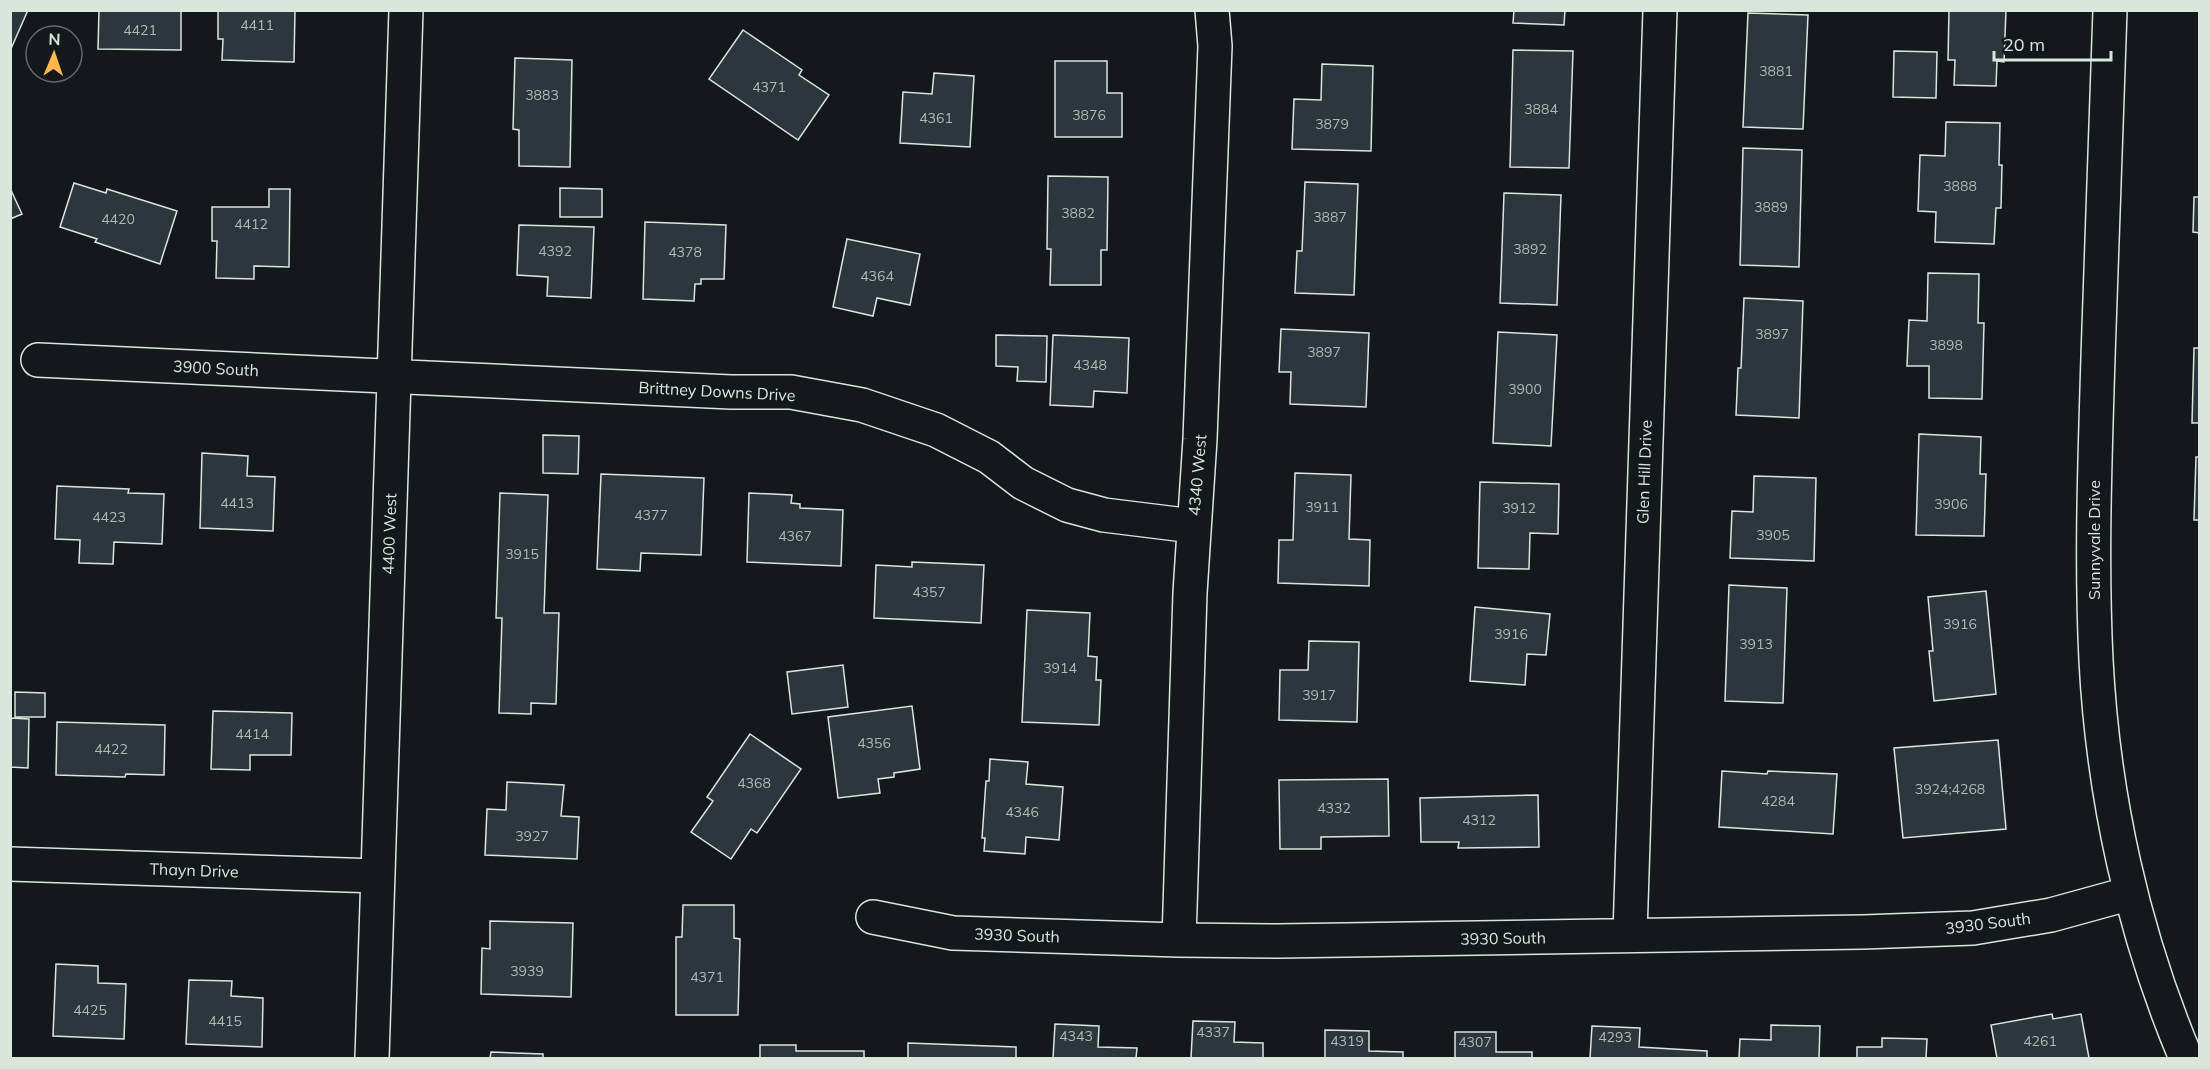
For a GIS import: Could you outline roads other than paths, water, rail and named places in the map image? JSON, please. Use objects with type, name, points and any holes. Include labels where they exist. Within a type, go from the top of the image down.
[{"type":"street","name":"4400 West","points":[[372,1059],[406,10]]},
{"type":"street","name":"4340 West","points":[[1179,940],[1193,526],[1201,428],[1215,46],[1212,10]]},
{"type":"street","name":"Glen Hill Drive","points":[[1630,934],[1660,10]]},
{"type":"street","name":"Sunnyvale Drive","points":[[2110,10],[2093,510],[2096,663],[2115,815],[2131,893],[2153,971],[2186,1059]]},
{"type":"street","name":"3900 South","points":[[38,360],[394,376]]},
{"type":"street","name":"Brittney Downs Drive","points":[[394,376],[791,393],[852,404],[936,430],[989,457],[1023,483],[1067,505],[1104,515],[1193,526]]},
{"type":"street","name":"Thayn Drive","points":[[10,864],[378,876]]},
{"type":"street","name":"3930 South","points":[[873,916],[953,933],[1179,940],[1279,941],[1863,932],[1973,928],[2051,915],[2131,893]]}]
